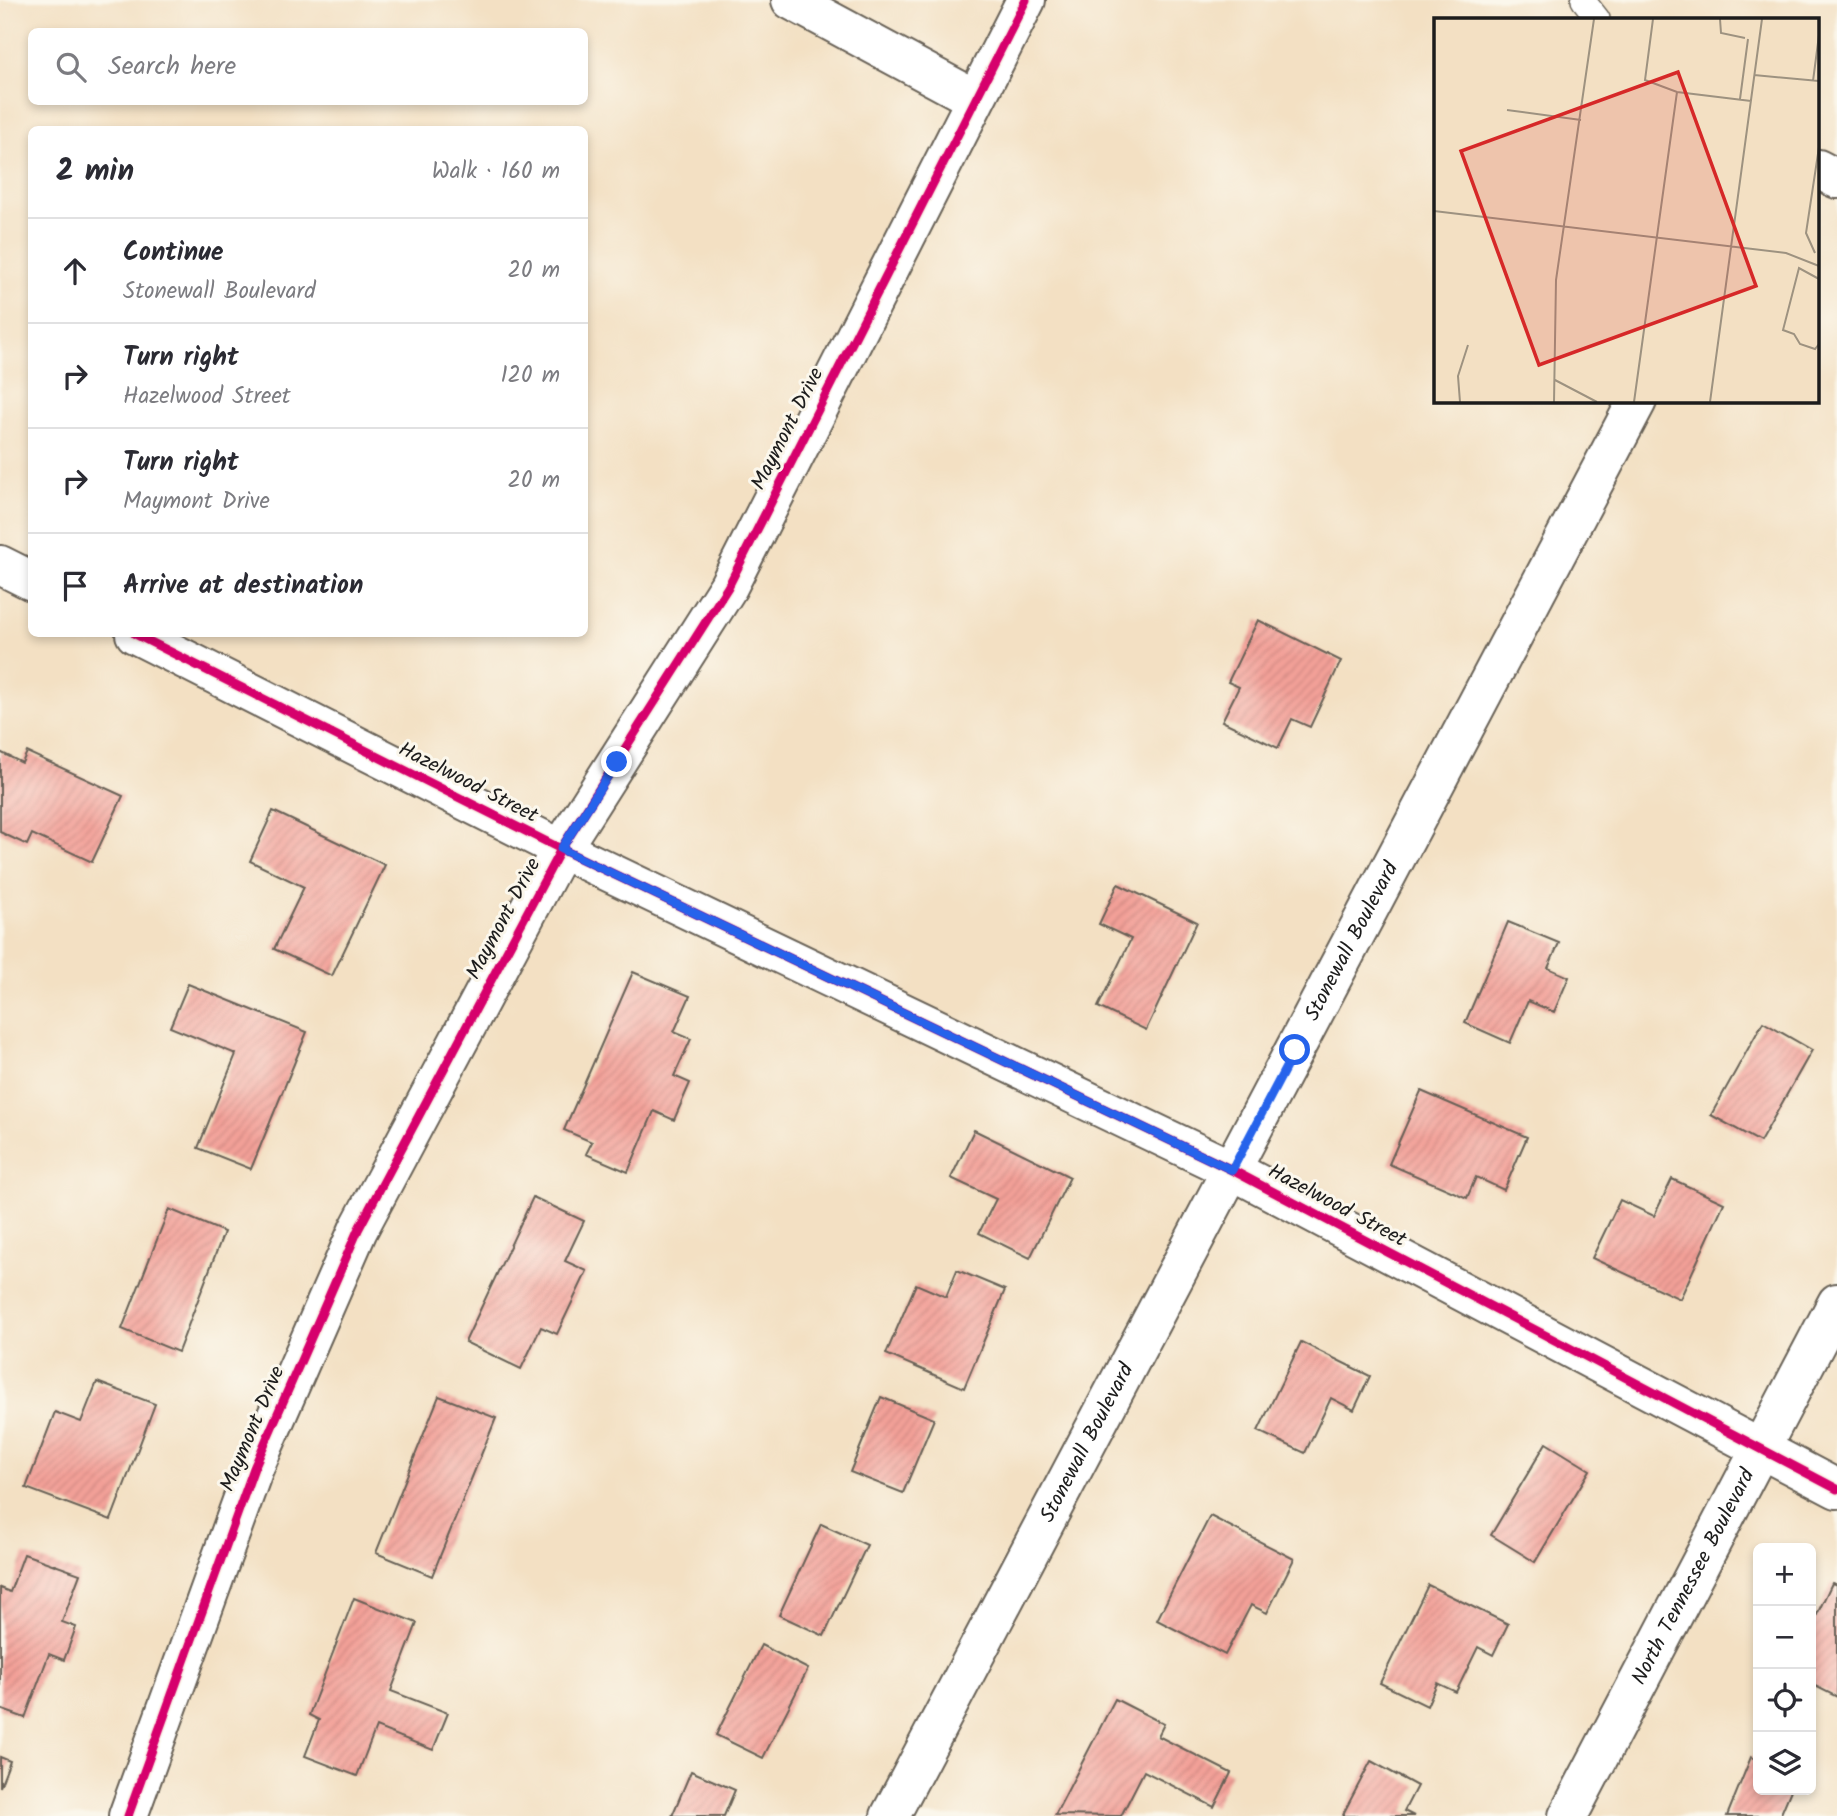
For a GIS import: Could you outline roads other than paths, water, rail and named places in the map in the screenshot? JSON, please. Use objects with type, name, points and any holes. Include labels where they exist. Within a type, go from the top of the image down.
[{"type":"street","points":[[791,0],[975,99]]},
{"type":"street","name":"Maymont Drive","points":[[128,1816],[254,1468],[358,1230],[561,849],[728,587],[1026,0]]},
{"type":"street","points":[[1820,170],[1837,179]]},
{"type":"street","name":"Stonewall Boulevard","points":[[890,1816],[1636,402]]},
{"type":"street","points":[[0,565],[28,579]]},
{"type":"street","name":"Hazelwood Street","points":[[141,637],[561,849],[1232,1170],[1837,1489]]},
{"type":"street","name":"North Tennessee Boulevard","points":[[1568,1816],[1837,1303]]},
{"type":"lane","points":[[1583,0],[1597,18]]}]
